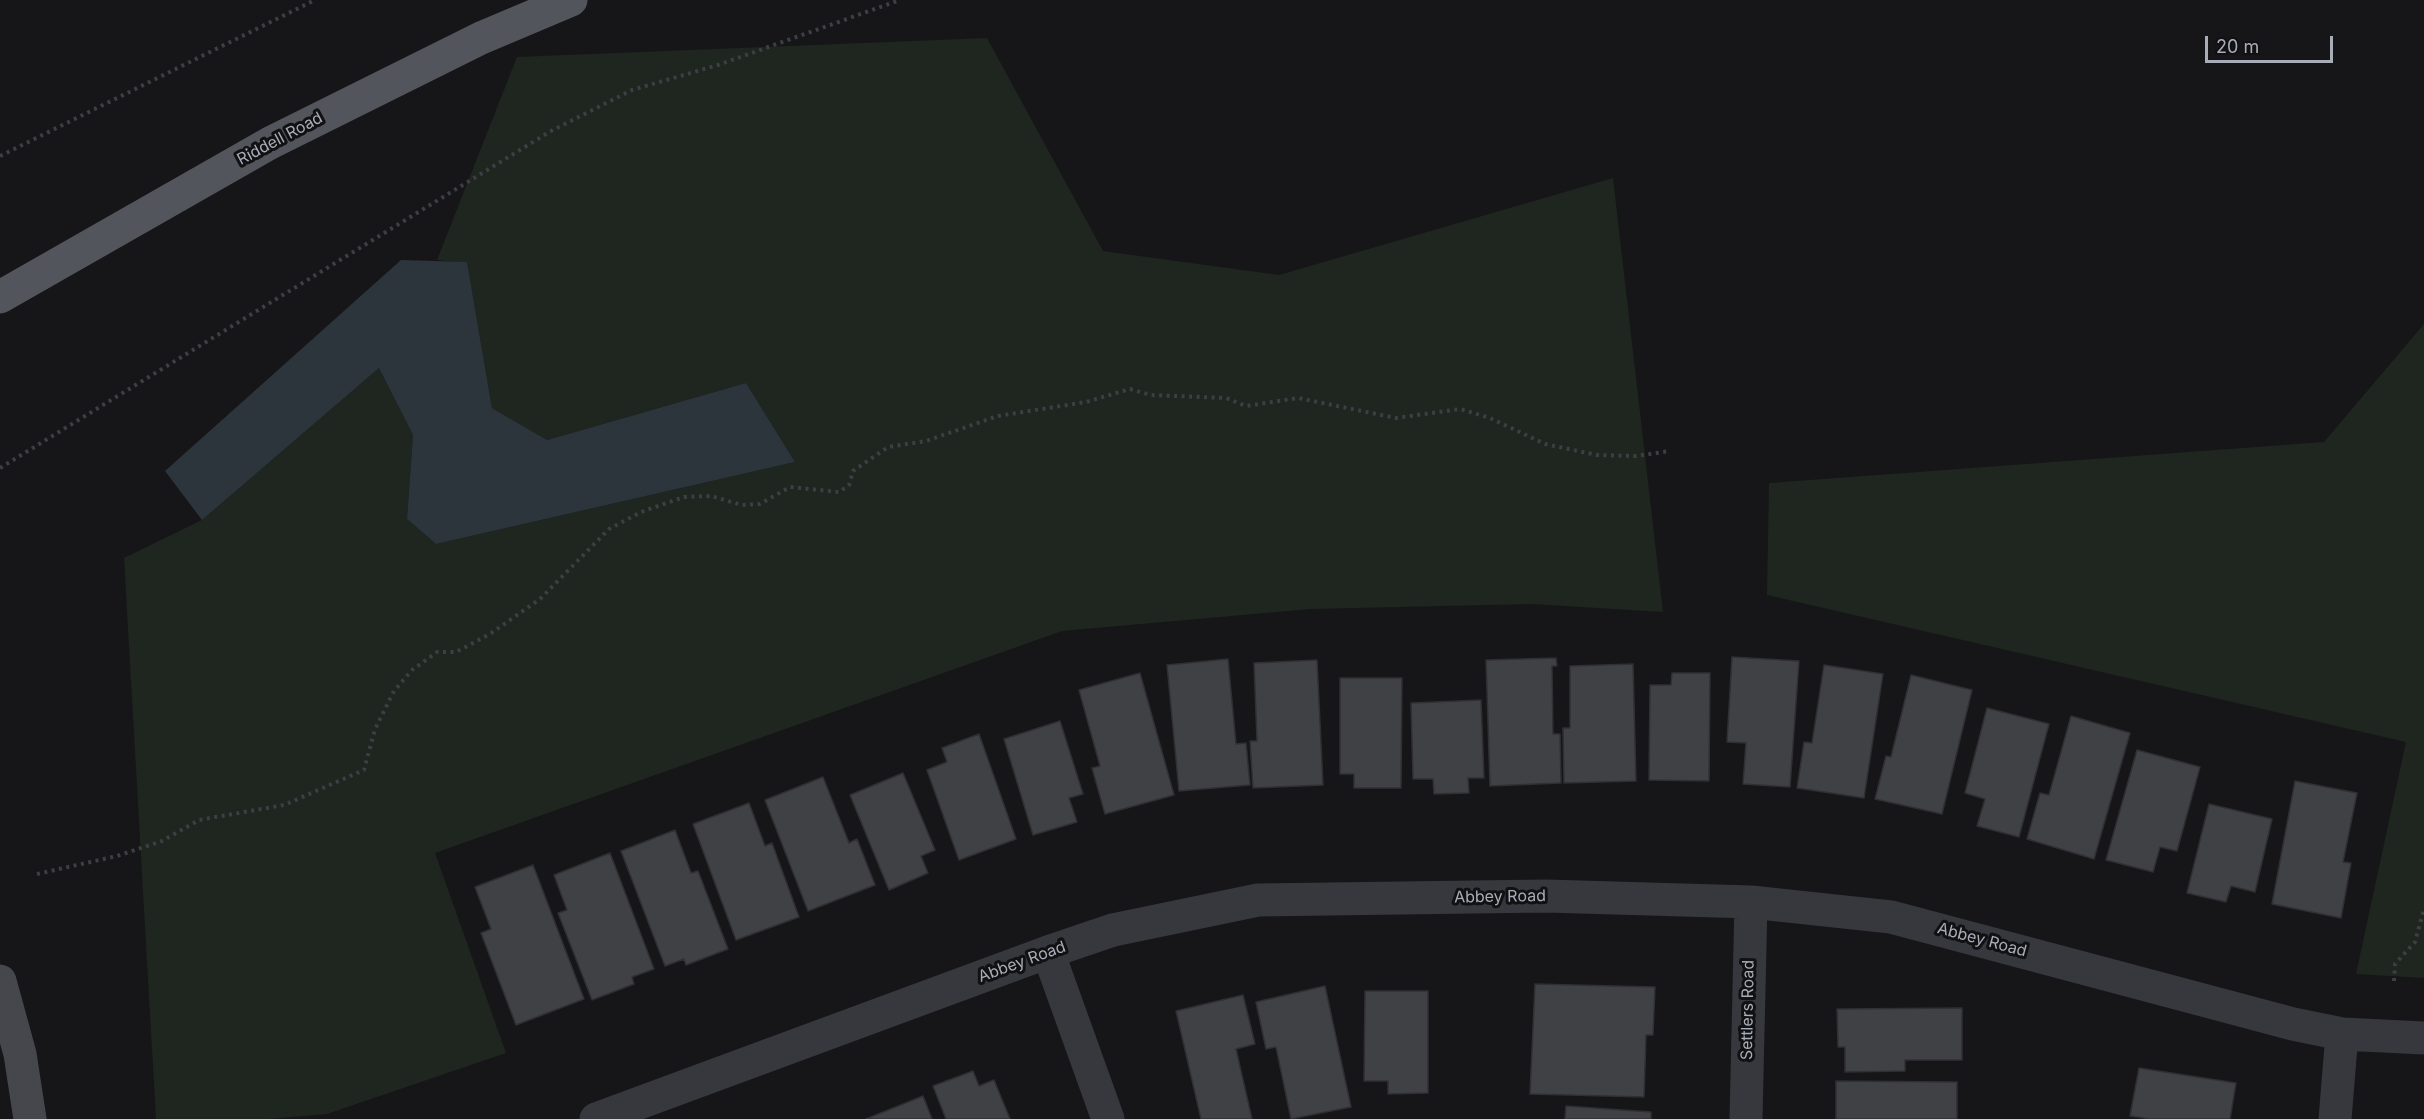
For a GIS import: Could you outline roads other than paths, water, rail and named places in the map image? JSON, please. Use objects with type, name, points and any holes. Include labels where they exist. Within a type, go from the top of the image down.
[{"type":"main road","name":"Riddell Road","points":[[0,297],[270,142],[481,38],[571,0]]},
{"type":"street","name":"Abbey Road","points":[[596,1119],[1113,930],[1258,900],[1546,896],[1751,902],[1891,917],[2293,1024],[2342,1034],[2424,1038]]},
{"type":"street","name":"Settlers Road","points":[[1746,1119],[1751,902]]},
{"type":"street","points":[[1048,952],[1108,1119]]},
{"type":"street","points":[[0,981],[20,1054],[30,1119]]},
{"type":"street","points":[[2335,1119],[2342,1034]]}]
